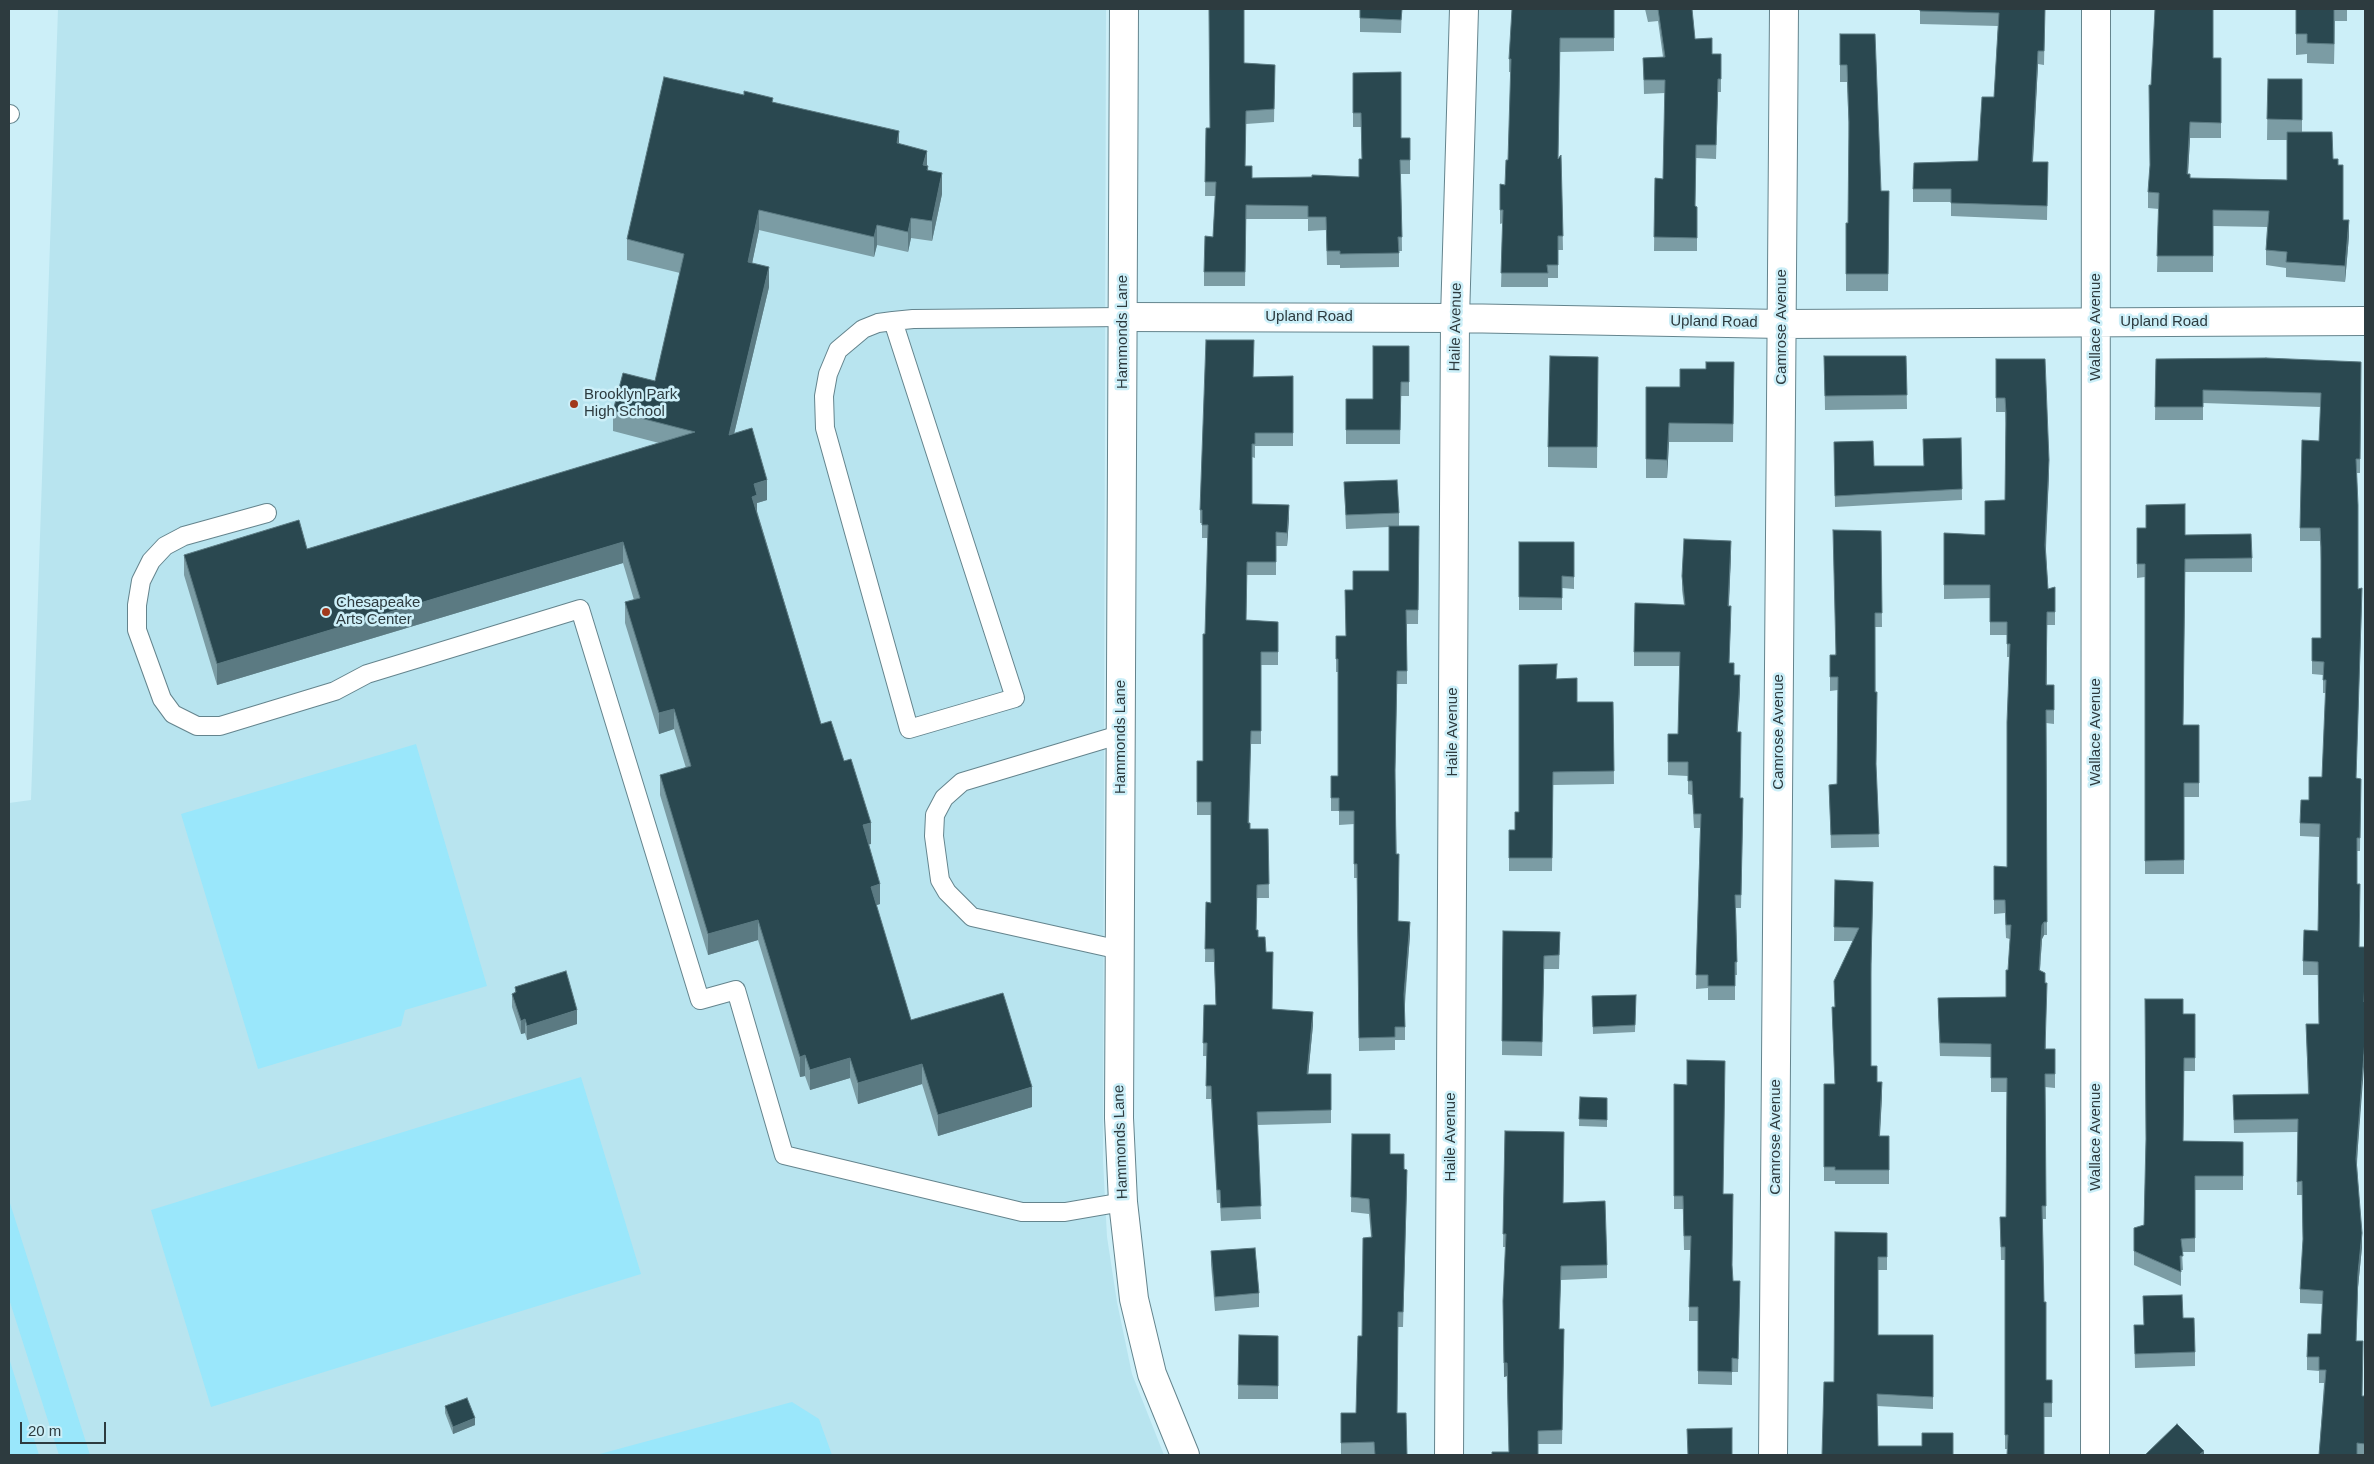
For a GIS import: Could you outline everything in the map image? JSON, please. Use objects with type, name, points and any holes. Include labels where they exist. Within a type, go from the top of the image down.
[{"type":"street","name":"Hammonds Lane","points":[[1124,9],[1119,1118],[1123,1202],[1134,1299],[1152,1374],[1185,1455]]},
{"type":"street","name":"Haile Avenue","points":[[1450,1455],[1455,318],[1464,9]]},
{"type":"street","name":"Camrose Avenue","points":[[1773,1455],[1784,9]]},
{"type":"street","name":"Wallace Avenue","points":[[2095,1455],[2096,9]]},
{"type":"street","name":"Upland Road","points":[[1124,317],[1455,318],[1782,324],[2365,321]]},
{"type":"lane","points":[[893,321],[1015,698],[909,729],[825,428],[824,396],[828,374],[838,350],[863,330],[878,323],[893,321],[913,319],[1124,317]]},
{"type":"lane","points":[[267,513],[184,536],[160,552],[151,562],[141,581],[137,605],[137,630],[162,699],[173,714],[197,726],[220,726],[335,691],[367,674],[580,610],[700,1000],[736,990],[784,1155],[1022,1212],[1065,1212],[1123,1202]]},
{"type":"lane","points":[[1120,950],[972,917],[947,892],[940,880],[934,836],[935,815],[944,798],[962,782],[1122,734]]},
{"type":"shaded area","name":"Brooklyn Park High School","points":[[58,9],[1106,9],[1103,1160],[1107,1237],[1117,1302],[1132,1374],[1164,1455],[9,1455],[9,803],[31,800]]},
{"type":"shaded area","points":[[416,744],[487,986],[405,1010],[401,1026],[258,1069],[181,814]]},
{"type":"shaded area","points":[[581,1077],[641,1274],[211,1407],[151,1210]]},
{"type":"shaded area","points":[[9,1200],[90,1455],[59,1455],[9,1299]]},
{"type":"shaded area","points":[[9,1358],[39,1455],[9,1455]]},
{"type":"shaded area","points":[[792,1402],[819,1419],[832,1455],[596,1455]]},
{"type":"building","points":[[1209,9],[1244,9],[1244,63],[1275,65],[1274,109],[1246,111],[1245,166],[1252,166],[1252,178],[1312,177],[1312,175],[1359,177],[1359,159],[1362,159],[1361,113],[1353,113],[1353,73],[1401,72],[1401,138],[1410,138],[1410,160],[1400,160],[1402,237],[1398,237],[1399,253],[1340,254],[1340,251],[1327,251],[1326,217],[1308,217],[1308,206],[1246,205],[1245,272],[1204,272],[1205,236],[1213,237],[1216,182],[1205,182],[1206,128],[1210,128]]},
{"type":"building","points":[[1360,9],[1402,9],[1401,20],[1360,18]]},
{"type":"building","points":[[1512,9],[1614,9],[1614,38],[1560,38],[1558,159],[1561,155],[1563,236],[1558,236],[1558,265],[1547,265],[1548,273],[1501,273],[1503,210],[1500,210],[1500,184],[1505,185],[1506,160],[1508,160],[1511,59],[1509,59]]},
{"type":"building","points":[[1658,9],[1692,9],[1695,39],[1712,38],[1712,54],[1721,54],[1721,79],[1718,79],[1716,145],[1696,145],[1695,206],[1697,207],[1697,238],[1654,237],[1655,178],[1663,179],[1665,80],[1644,80],[1643,58],[1665,57]]},
{"type":"building","points":[[1920,9],[2045,9],[2044,51],[2038,51],[2032,162],[2048,162],[2047,206],[1951,203],[1951,189],[1913,189],[1914,163],[1978,161],[1982,97],[1994,97],[1999,13],[1920,11]]},
{"type":"building","points":[[2155,9],[2213,9],[2213,58],[2221,58],[2221,123],[2190,122],[2187,174],[2190,174],[2190,178],[2287,180],[2287,132],[2332,132],[2333,159],[2338,159],[2338,165],[2343,165],[2343,220],[2349,220],[2345,266],[2286,262],[2287,252],[2266,250],[2269,211],[2213,210],[2213,256],[2157,256],[2159,193],[2148,192],[2150,165],[2149,85],[2151,85]]},
{"type":"building","points":[[2296,9],[2334,9],[2334,44],[2307,43],[2307,34],[2296,34]]},
{"type":"building","points":[[1840,34],[1875,34],[1881,191],[1889,191],[1888,274],[1846,274],[1849,122],[1847,65],[1840,65]]},
{"type":"building","points":[[664,77],[744,95],[744,91],[773,98],[772,102],[899,131],[897,143],[927,151],[923,165],[928,166],[927,170],[942,173],[932,221],[911,218],[908,232],[877,225],[874,237],[759,210],[748,262],[769,267],[729,435],[752,428],[767,480],[754,484],[757,495],[752,497],[821,724],[831,721],[844,761],[851,759],[871,823],[863,825],[880,884],[871,887],[911,1020],[1003,993],[1032,1087],[938,1115],[922,1064],[858,1083],[850,1058],[810,1070],[805,1055],[800,1057],[758,920],[708,934],[660,775],[691,766],[674,709],[659,713],[625,602],[640,598],[623,542],[217,664],[184,555],[299,520],[307,549],[695,432],[613,411],[623,373],[655,381],[684,254],[627,239]]},
{"type":"building","points":[[2268,79],[2302,79],[2302,120],[2267,119]]},
{"type":"building","points":[[1206,340],[1254,340],[1253,377],[1293,376],[1293,433],[1255,433],[1255,444],[1252,444],[1252,504],[1289,505],[1287,533],[1276,532],[1276,562],[1247,562],[1246,620],[1278,622],[1278,652],[1261,652],[1261,731],[1251,731],[1248,823],[1250,823],[1250,829],[1268,829],[1269,884],[1257,885],[1256,930],[1258,930],[1258,937],[1265,937],[1266,952],[1273,952],[1272,1009],[1313,1012],[1307,1074],[1331,1074],[1331,1110],[1257,1112],[1261,1206],[1221,1208],[1220,1190],[1217,1190],[1211,1086],[1206,1086],[1207,1043],[1203,1043],[1204,1005],[1216,1005],[1214,949],[1205,949],[1206,902],[1211,903],[1211,802],[1197,802],[1197,761],[1203,761],[1203,634],[1205,634],[1208,525],[1202,525],[1202,510],[1200,510]]},
{"type":"building","points":[[1373,346],[1409,346],[1409,382],[1401,382],[1400,430],[1346,430],[1346,399],[1373,399]]},
{"type":"building","points":[[1550,356],[1598,357],[1597,447],[1548,447]]},
{"type":"building","points":[[1824,356],[1906,356],[1907,395],[1825,396]]},
{"type":"building","points":[[2266,358],[2361,362],[2360,459],[2356,459],[2358,589],[2362,588],[2356,778],[2361,779],[2360,838],[2357,838],[2357,884],[2360,884],[2359,947],[2365,947],[2365,1040],[2356,1159],[2362,1233],[2358,1273],[2356,1341],[2363,1341],[2362,1396],[2365,1396],[2365,1444],[2357,1443],[2357,1455],[2319,1455],[2326,1370],[2319,1370],[2319,1357],[2307,1357],[2308,1334],[2321,1334],[2323,1291],[2300,1289],[2303,1239],[2302,1181],[2297,1182],[2298,1119],[2234,1120],[2233,1095],[2309,1094],[2306,1024],[2319,1024],[2318,962],[2303,961],[2304,930],[2318,931],[2320,824],[2300,823],[2301,800],[2309,800],[2309,777],[2322,777],[2326,680],[2323,680],[2324,662],[2312,661],[2312,638],[2321,638],[2321,547],[2320,528],[2300,528],[2302,440],[2319,441],[2321,393],[2203,390],[2203,407],[2155,407],[2156,359]]},
{"type":"building","points":[[1996,359],[2045,359],[2049,460],[2045,545],[2048,589],[2055,587],[2055,612],[2047,612],[2046,685],[2054,685],[2054,710],[2046,710],[2047,922],[2044,922],[2042,925],[2039,970],[2045,973],[2045,983],[2047,983],[2045,1049],[2055,1049],[2055,1074],[2045,1074],[2046,1206],[2042,1206],[2044,1302],[2046,1302],[2046,1380],[2052,1380],[2052,1403],[2044,1403],[2044,1455],[2007,1455],[2008,1435],[2005,1435],[2005,1247],[2001,1247],[2000,1217],[2006,1217],[2007,1078],[1991,1078],[1991,1044],[1940,1043],[1938,998],[2006,997],[2006,970],[2008,970],[2011,925],[2006,925],[2005,900],[1994,900],[1994,866],[2007,867],[2007,722],[2010,644],[2007,644],[2007,622],[1990,622],[1990,585],[1944,585],[1944,533],[1985,535],[1985,501],[2005,500],[2006,413],[2005,398],[1996,398]]},
{"type":"building","points":[[1706,362],[1734,362],[1733,424],[1669,423],[1667,460],[1646,459],[1646,387],[1680,387],[1680,369],[1706,369]]},
{"type":"building","points":[[1961,438],[1962,489],[1835,496],[1834,442],[1873,441],[1874,466],[1924,466],[1923,439]]},
{"type":"building","points":[[1397,480],[1399,513],[1346,515],[1344,482]]},
{"type":"building","points":[[2185,504],[2185,535],[2251,534],[2252,558],[2185,559],[2183,725],[2199,725],[2199,783],[2184,783],[2184,860],[2145,861],[2145,564],[2137,564],[2137,528],[2146,528],[2146,505]]},
{"type":"building","points":[[1389,526],[1419,526],[1418,610],[1406,610],[1407,671],[1397,671],[1395,770],[1396,854],[1399,854],[1398,921],[1410,922],[1404,994],[1405,1027],[1395,1027],[1395,1037],[1359,1038],[1357,864],[1354,864],[1354,811],[1339,811],[1339,798],[1331,798],[1331,776],[1338,776],[1338,659],[1336,659],[1336,636],[1346,636],[1345,590],[1353,590],[1353,571],[1389,571]]},
{"type":"building","points":[[1833,530],[1881,531],[1882,613],[1875,613],[1876,764],[1879,834],[1831,835],[1829,785],[1837,784],[1838,677],[1830,677],[1830,655],[1836,655]]},
{"type":"building","points":[[1684,539],[1731,541],[1728,606],[1731,606],[1729,663],[1734,663],[1734,675],[1740,675],[1737,732],[1741,732],[1740,798],[1743,798],[1741,895],[1735,895],[1737,962],[1735,962],[1735,986],[1708,986],[1708,975],[1696,975],[1701,814],[1694,814],[1692,781],[1688,781],[1688,762],[1668,762],[1668,734],[1678,734],[1680,652],[1634,652],[1635,603],[1685,605],[1682,576]]},
{"type":"building","points":[[1519,542],[1574,542],[1574,577],[1562,576],[1562,598],[1519,597]]},
{"type":"building","points":[[1557,664],[1556,679],[1577,678],[1577,702],[1613,702],[1614,771],[1553,772],[1552,858],[1509,858],[1509,830],[1515,830],[1515,812],[1519,812],[1519,665]]},
{"type":"building","points":[[1835,880],[1873,882],[1871,1066],[1877,1066],[1877,1082],[1882,1082],[1879,1136],[1889,1136],[1889,1170],[1835,1170],[1835,1167],[1824,1167],[1824,1084],[1835,1084],[1832,1007],[1835,1007],[1834,981],[1859,928],[1834,927]]},
{"type":"building","points":[[1503,931],[1560,932],[1559,955],[1544,956],[1542,1042],[1502,1041]]},
{"type":"building","points":[[566,971],[577,1010],[527,1026],[525,1019],[521,1021],[512,994],[516,992],[515,987]]},
{"type":"building","points":[[1636,995],[1635,1025],[1593,1027],[1592,996]]},
{"type":"building","points":[[2145,999],[2183,999],[2183,1014],[2195,1014],[2195,1058],[2184,1058],[2183,1141],[2243,1142],[2243,1176],[2195,1176],[2195,1238],[2181,1239],[2183,1256],[2180,1256],[2181,1272],[2134,1251],[2134,1228],[2144,1225],[2146,1139]]},
{"type":"building","points":[[1687,1060],[1725,1061],[1723,1194],[1733,1194],[1733,1281],[1740,1281],[1738,1359],[1732,1358],[1732,1372],[1698,1371],[1698,1307],[1689,1307],[1691,1236],[1684,1236],[1683,1196],[1674,1196],[1674,1084],[1687,1085]]},
{"type":"building","points":[[1580,1097],[1607,1098],[1607,1120],[1579,1119]]},
{"type":"building","points":[[1505,1131],[1564,1132],[1563,1203],[1605,1201],[1607,1265],[1561,1266],[1559,1329],[1564,1329],[1562,1430],[1538,1431],[1538,1455],[1492,1455],[1492,1452],[1509,1452],[1507,1363],[1504,1363],[1503,1301],[1506,1234],[1503,1234]]},
{"type":"building","points":[[1352,1134],[1390,1134],[1390,1154],[1404,1154],[1404,1169],[1407,1170],[1403,1312],[1398,1312],[1397,1413],[1406,1413],[1407,1455],[1375,1455],[1374,1442],[1341,1443],[1341,1413],[1356,1413],[1358,1336],[1362,1336],[1363,1238],[1372,1237],[1369,1199],[1351,1197]]},
{"type":"building","points":[[1835,1232],[1887,1233],[1887,1257],[1878,1257],[1878,1335],[1933,1335],[1933,1397],[1877,1394],[1878,1446],[1922,1446],[1922,1433],[1953,1433],[1953,1455],[1822,1455],[1824,1382],[1834,1382]]},
{"type":"building","points":[[1255,1248],[1259,1293],[1215,1297],[1211,1251]]},
{"type":"building","points":[[2182,1295],[2183,1318],[2194,1318],[2195,1352],[2135,1354],[2134,1325],[2144,1325],[2143,1296]]},
{"type":"building","points":[[1239,1335],[1278,1336],[1278,1386],[1238,1385]]},
{"type":"building","points":[[467,1398],[475,1418],[453,1427],[445,1406]]},
{"type":"building","points":[[2177,1424],[2204,1451],[2199,1455],[2145,1455]]},
{"type":"building","points":[[1732,1428],[1732,1455],[1688,1455],[1687,1429]]},
{"type":"place","name":"Brooklyn Park High School","points":[[574,404]]},
{"type":"place","name":"Chesapeake Arts Center","points":[[326,612]]}]
